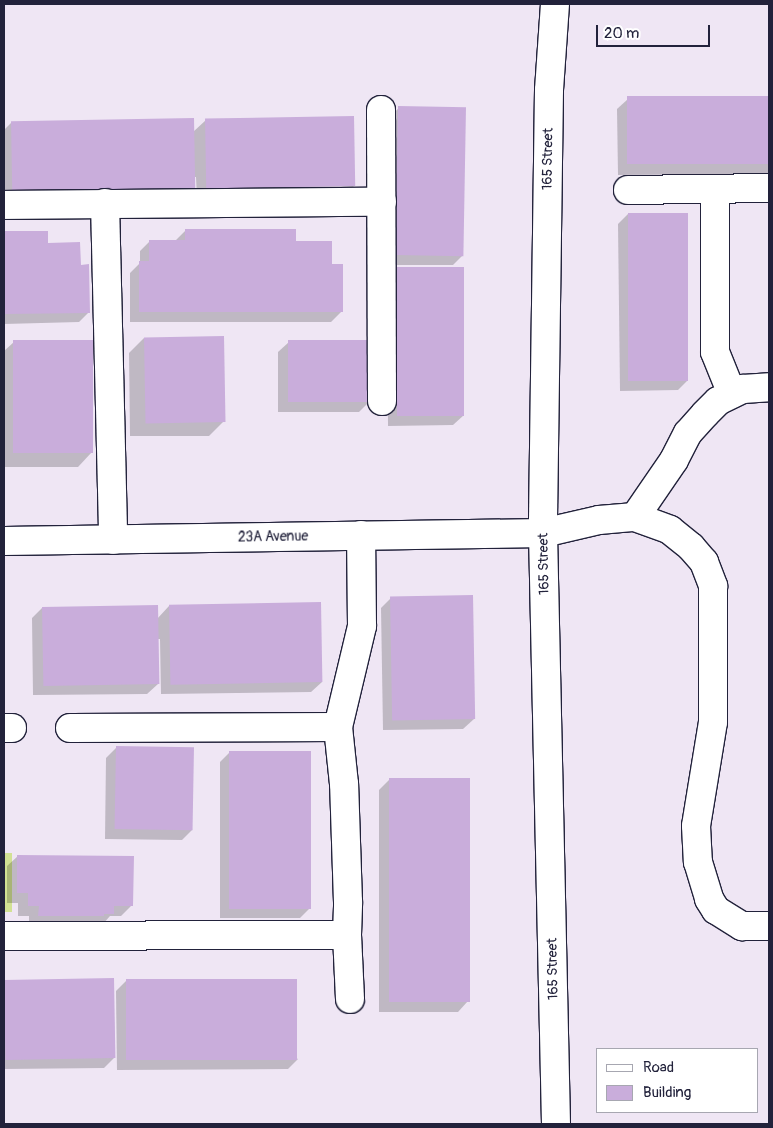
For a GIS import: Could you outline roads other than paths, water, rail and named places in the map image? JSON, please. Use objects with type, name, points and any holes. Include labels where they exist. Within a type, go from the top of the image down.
[{"type":"street","name":"165 Street","points":[[555,4],[549,90],[543,533],[556,1124]]},
{"type":"street","points":[[381,110],[382,401]]},
{"type":"street","points":[[628,190],[769,188]]},
{"type":"street","points":[[715,189],[715,352],[732,394]]},
{"type":"street","points":[[4,205],[382,202]]},
{"type":"street","points":[[105,204],[113,540]]},
{"type":"street","points":[[769,387],[743,389],[718,401],[688,433],[674,460],[636,517],[670,530],[691,546],[704,562],[713,586],[713,722],[696,826],[698,862],[709,898],[716,910],[742,926],[769,926]]},
{"type":"street","name":"23A Avenue","points":[[4,541],[543,533],[599,520],[636,517]]},
{"type":"street","points":[[350,999],[346,935],[348,902],[344,784],[338,727],[362,626],[361,535]]},
{"type":"street","points":[[70,728],[338,727]]},
{"type":"street","points":[[4,936],[346,935]]}]
